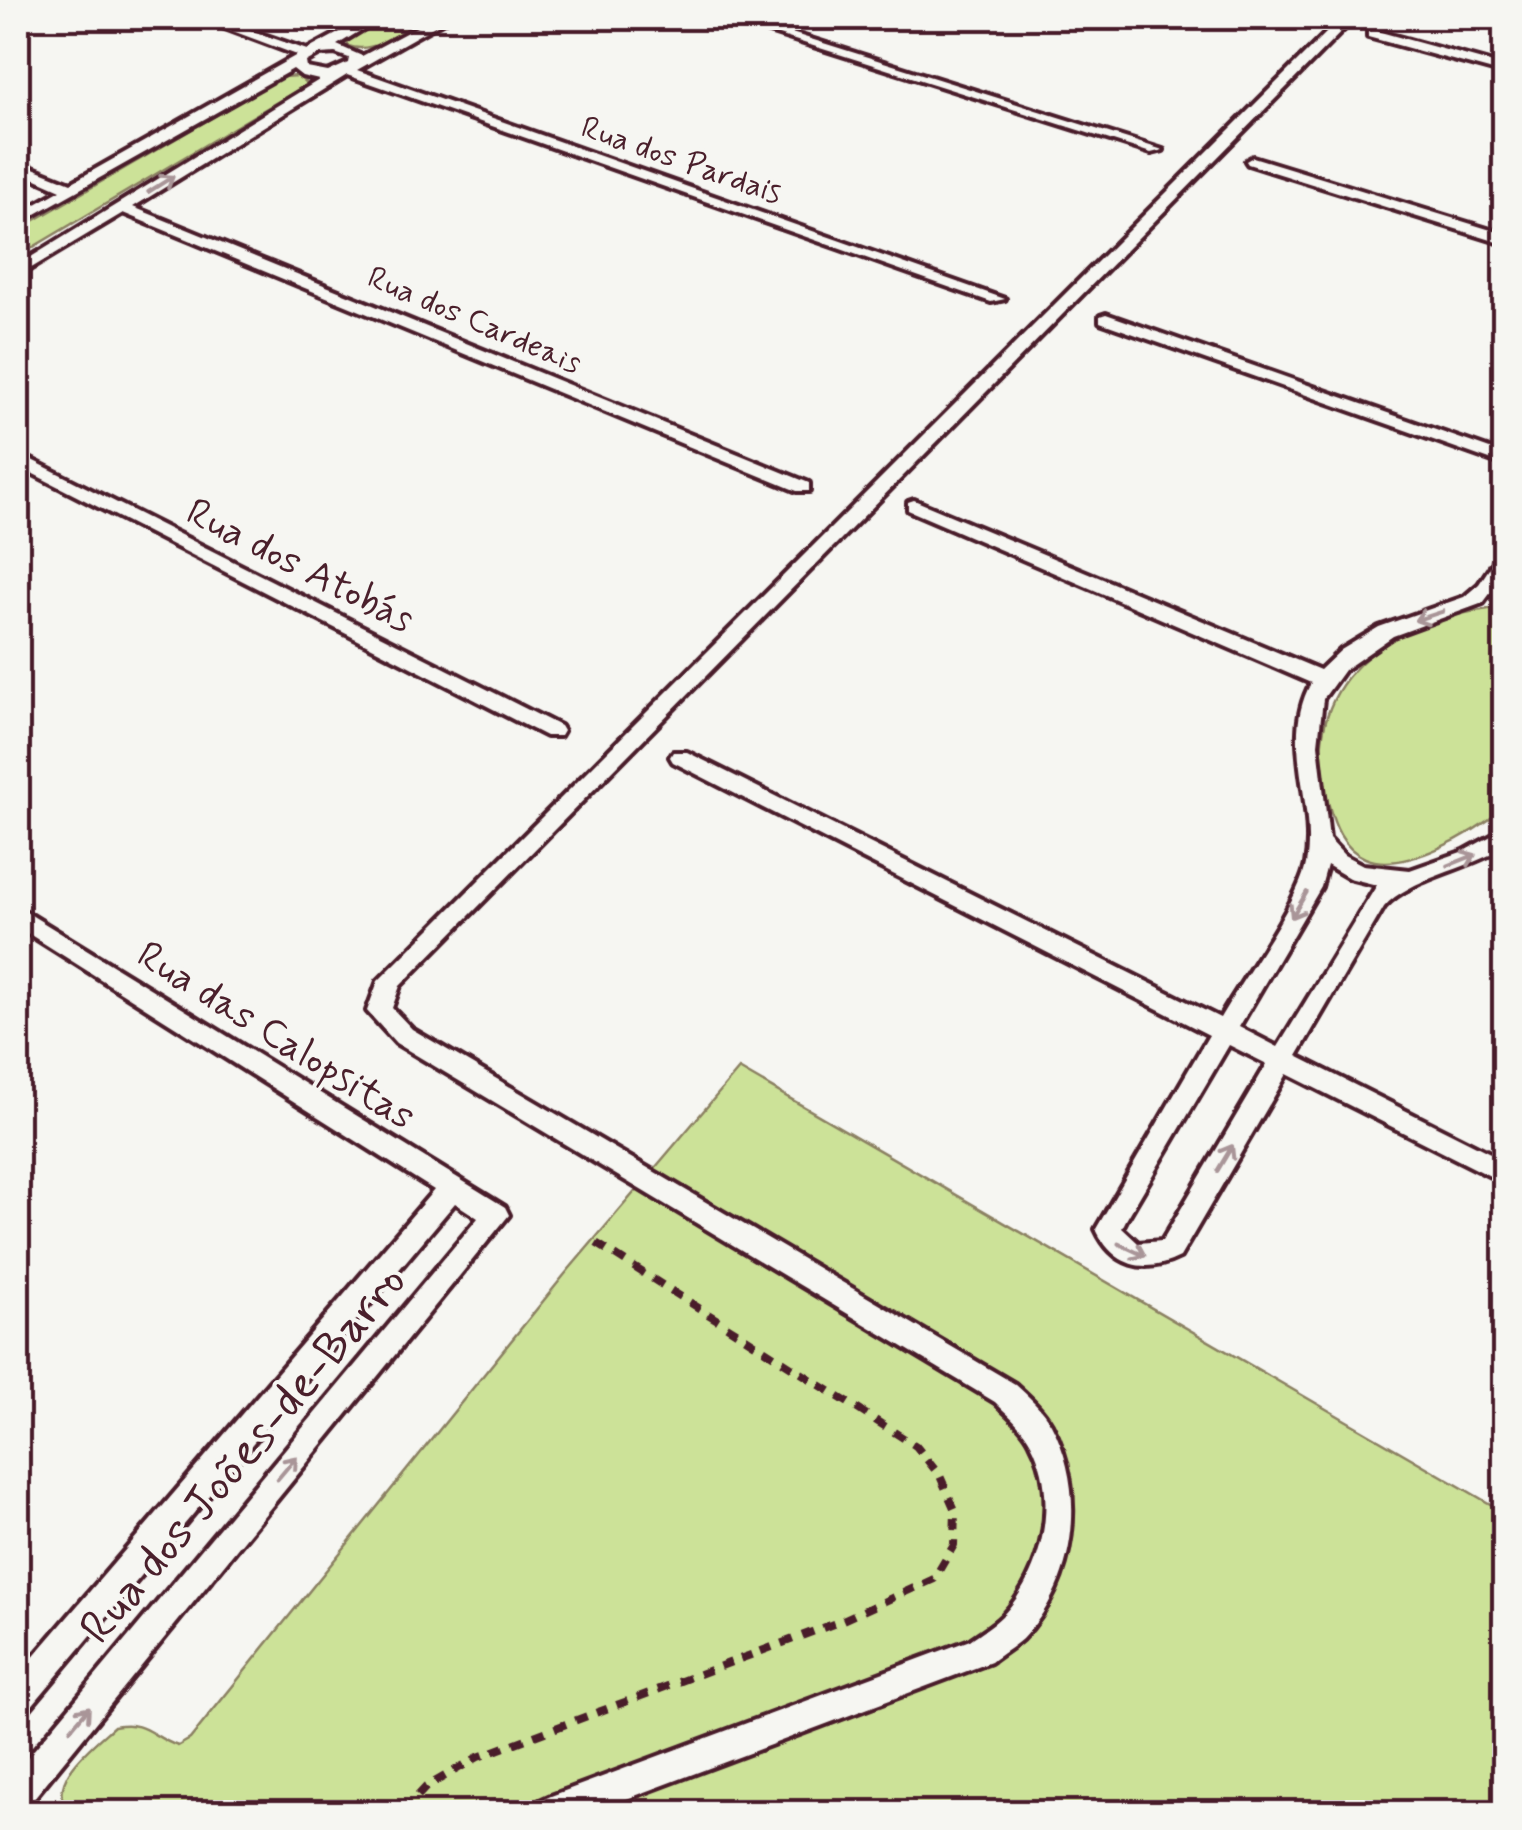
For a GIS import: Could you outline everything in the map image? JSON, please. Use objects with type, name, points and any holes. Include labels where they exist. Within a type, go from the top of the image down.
[{"type":"lane","points":[[204,18],[308,55],[345,50],[356,56],[346,70],[306,74],[300,70],[308,55]]},
{"type":"lane","points":[[18,220],[375,18]]},
{"type":"lane","points":[[18,270],[346,70],[443,18]]},
{"type":"lane","points":[[732,18],[1156,150]]},
{"type":"lane","points":[[1263,18],[1280,22]]},
{"type":"lane","points":[[551,1812],[980,1650],[1012,1626],[1039,1587],[1056,1547],[1060,1510],[1054,1469],[1043,1437],[1029,1415],[1005,1393],[404,1036],[379,1011],[390,981],[1348,18]]},
{"type":"lane","points":[[1373,34],[1504,70]]},
{"type":"lane","name":"Rua dos Pardais","points":[[346,70],[997,299]]},
{"type":"lane","points":[[1253,161],[1504,239]]},
{"type":"lane","points":[[18,166],[72,189]]},
{"type":"lane","name":"Rua dos Cardeais","points":[[123,208],[803,487]]},
{"type":"lane","points":[[1106,319],[1504,460]]},
{"type":"lane","name":"Rua dos Atobás","points":[[18,459],[554,732]]},
{"type":"lane","points":[[914,506],[1324,680]]},
{"type":"lane","points":[[1472,601],[1504,561]]},
{"type":"lane","points":[[1504,598],[1472,601],[1396,626],[1368,642],[1324,680],[1315,693],[1307,719],[1306,749],[1318,842],[1319,863],[1313,881],[1109,1229],[1116,1242],[1135,1255],[1156,1256],[1170,1249],[1376,901],[1389,886],[1472,857],[1504,837]]},
{"type":"lane","points":[[680,757],[1504,1172]]},
{"type":"lane","points":[[1318,842],[1332,860],[1352,873],[1380,879],[1414,877]]},
{"type":"lane","name":"Rua das Calopsitas","points":[[18,916],[496,1215]]},
{"type":"lane","name":"Rua dos Joões-de-Barro","points":[[18,1695],[452,1188]]},
{"type":"lane","name":"Rua dos Joões-de-Barro","points":[[18,1793],[496,1215]]},
{"type":"path","points":[[404,1812],[426,1787],[478,1757],[836,1623],[934,1579],[946,1566],[954,1546],[954,1504],[948,1482],[916,1446],[594,1240]]},
{"type":"green space","points":[[384,18],[424,18],[379,45],[348,46],[347,39]]},
{"type":"green space","points":[[298,76],[306,83],[304,86],[18,256],[18,230],[282,77]]},
{"type":"green space","points":[[1504,610],[1504,808],[1458,839],[1418,856],[1381,862],[1357,854],[1336,827],[1321,760],[1325,723],[1338,691],[1359,665],[1387,643],[1456,615]]},
{"type":"green space","points":[[739,1069],[1504,1512],[1504,1812],[69,1812],[63,1800],[67,1776],[114,1726],[141,1727],[178,1746],[190,1739],[565,1274]]},
{"type":"water","points":[[1168,1800],[1216,1801],[1282,1812],[1075,1812]]}]
